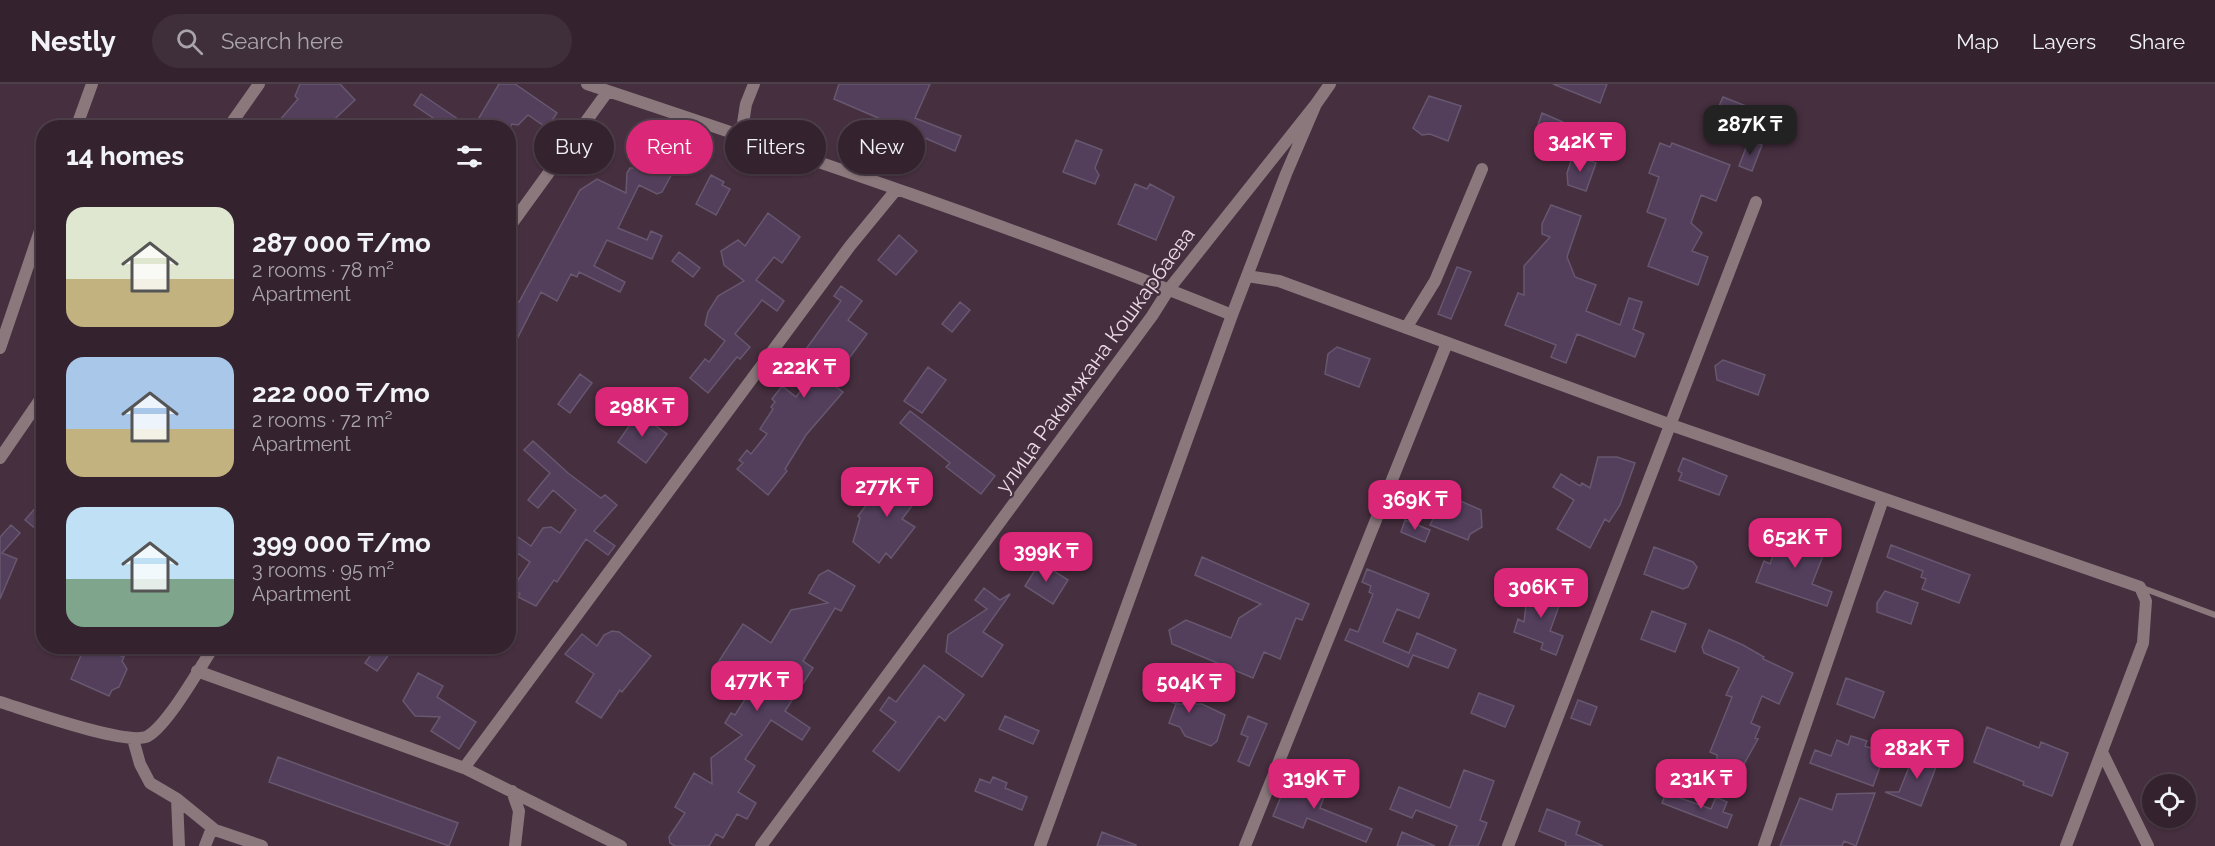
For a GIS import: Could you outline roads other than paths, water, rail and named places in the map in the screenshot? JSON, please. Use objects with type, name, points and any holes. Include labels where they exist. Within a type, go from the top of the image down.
[{"type":"street","points":[[79,120],[92,84]]},
{"type":"street","points":[[234,120],[259,84]]},
{"type":"street","points":[[587,84],[725,131]]},
{"type":"street","points":[[744,120],[746,104],[754,84]]},
{"type":"street","points":[[1040,846],[1232,315],[1316,104],[1330,84]]},
{"type":"street","points":[[516,218],[608,91]]},
{"type":"street","name":"улица Ракымжана Кошкарбаева","points":[[761,846],[1145,325],[1168,289],[1316,104]]},
{"type":"street","points":[[826,165],[1168,289],[1232,315]]},
{"type":"street","points":[[1406,328],[1435,281],[1482,169]]},
{"type":"street","points":[[464,768],[850,246],[897,190]]},
{"type":"street","points":[[1508,846],[1756,202]]},
{"type":"street","points":[[0,348],[36,242]]},
{"type":"street","points":[[1247,276],[1279,281],[1671,425],[2140,587],[2146,601],[2143,643],[2066,846]]},
{"type":"street","points":[[1245,846],[1447,343]]},
{"type":"street","points":[[0,458],[36,406]]},
{"type":"street","points":[[1764,846],[1883,499]]},
{"type":"street","points":[[0,702],[122,738],[147,737],[160,725],[209,654]]},
{"type":"street","points":[[197,671],[464,768],[621,846]]},
{"type":"street","points":[[133,739],[140,764],[150,783],[177,799],[212,828],[262,846]]},
{"type":"street","points":[[2102,752],[2148,846]]},
{"type":"street","points":[[512,791],[519,811],[515,846]]},
{"type":"street","points":[[177,799],[179,846]]},
{"type":"street","points":[[205,846],[212,828]]},
{"type":"lane","points":[[2140,587],[2215,615]]}]
